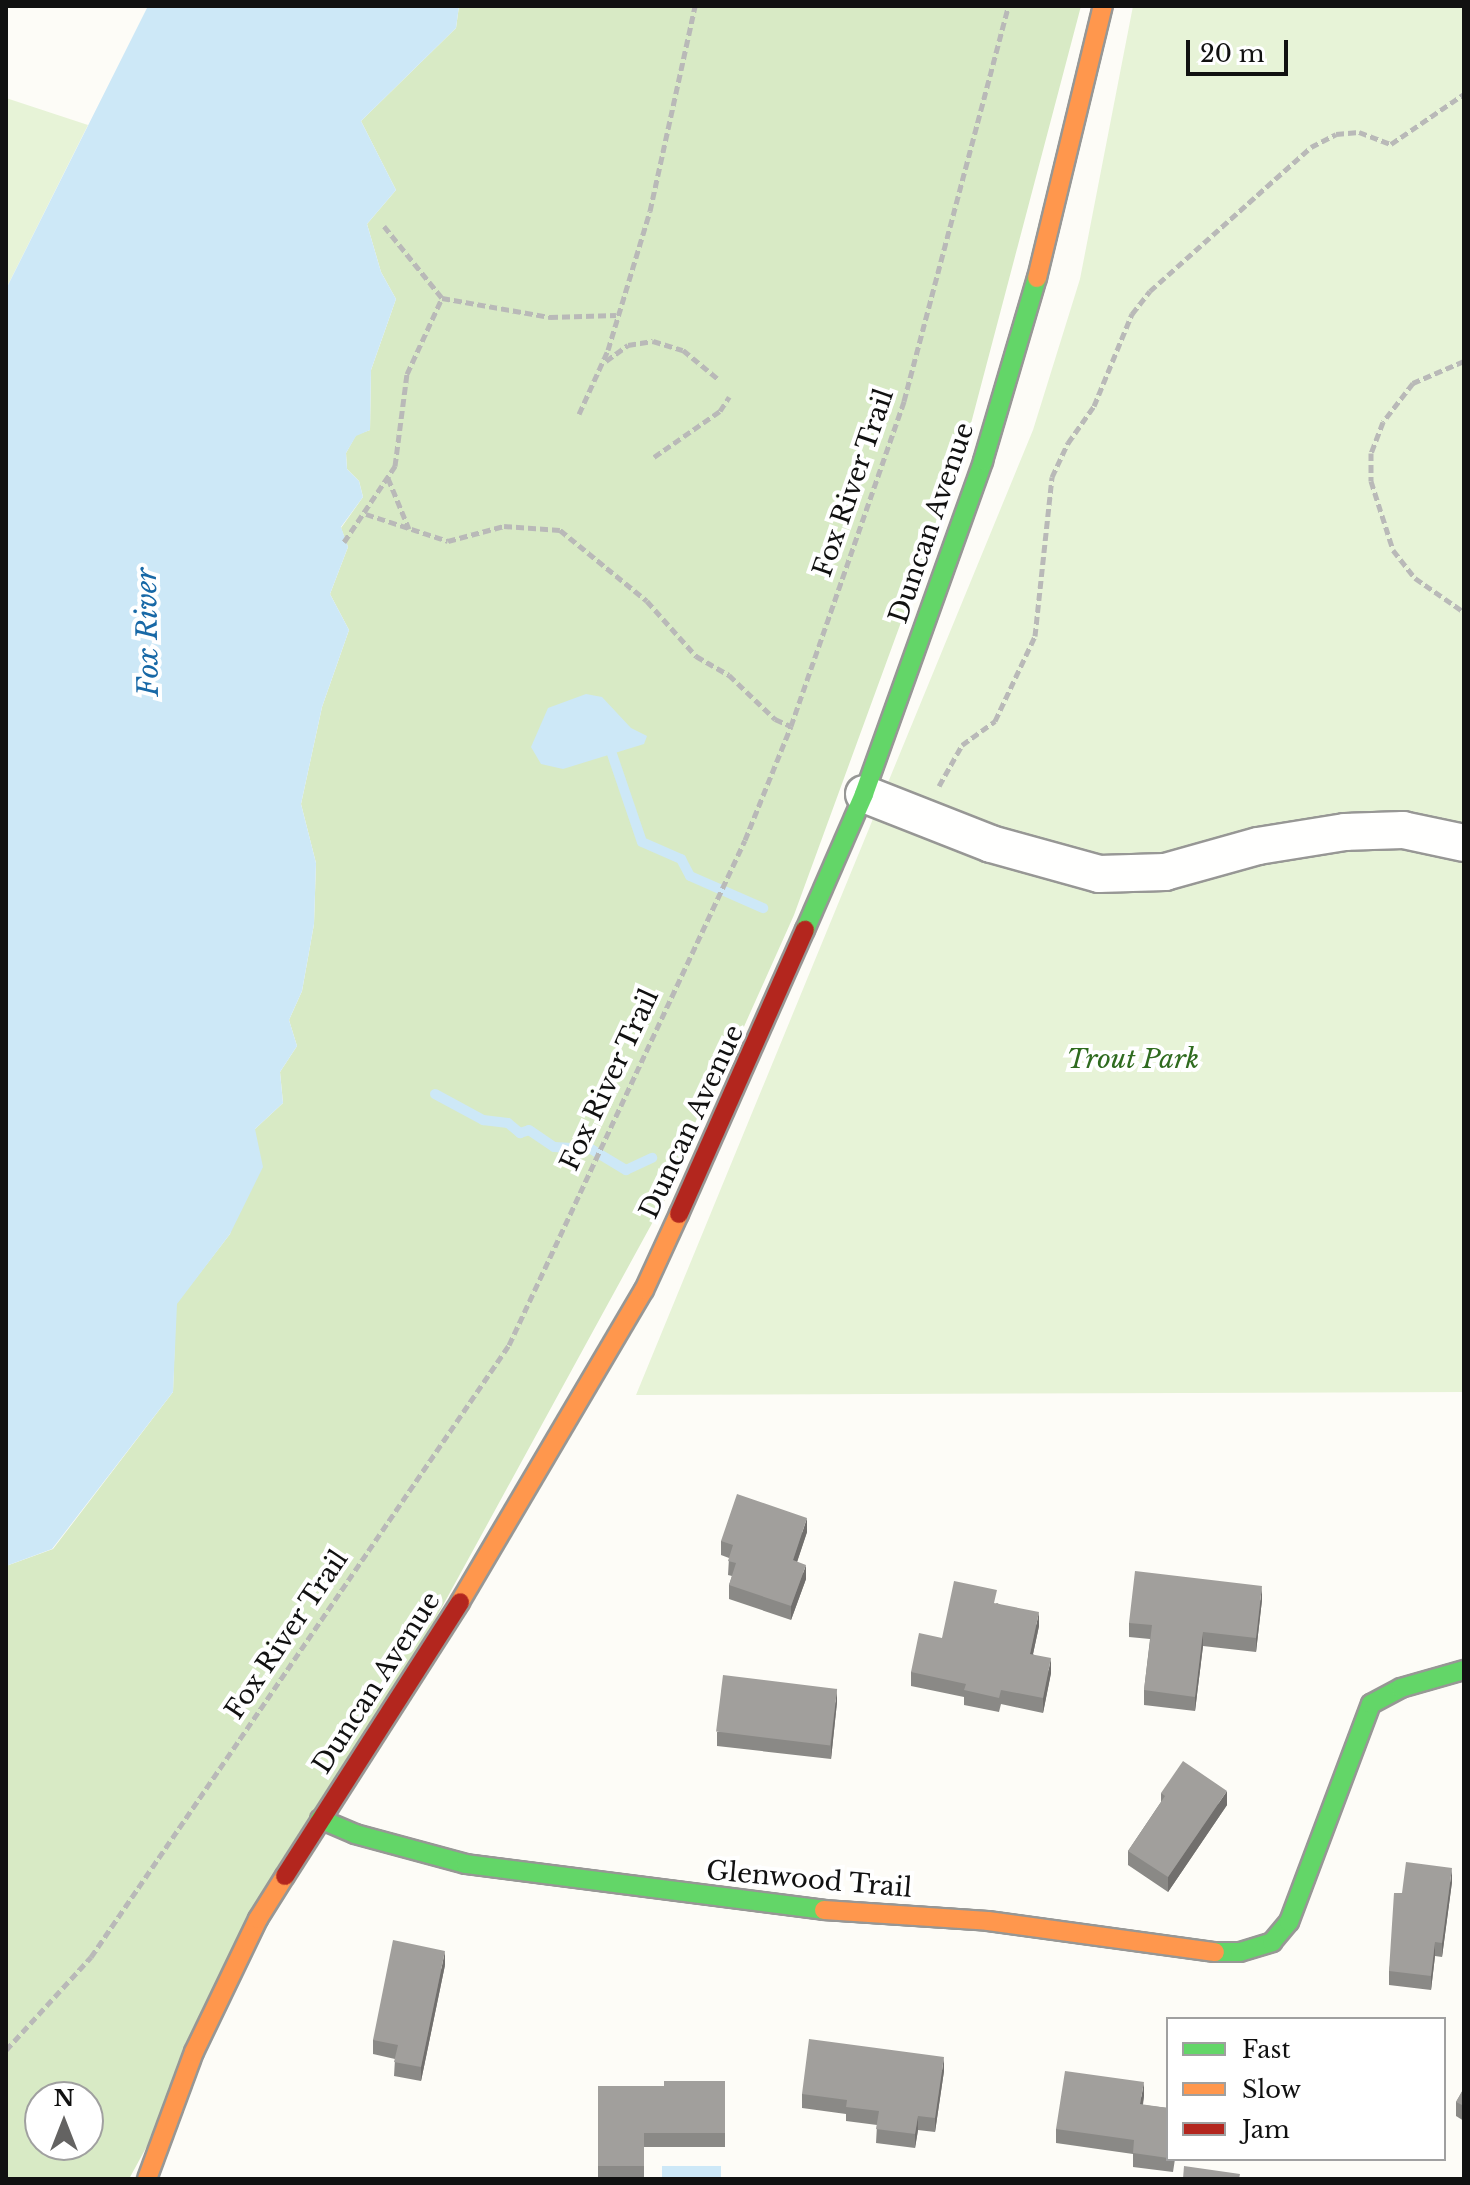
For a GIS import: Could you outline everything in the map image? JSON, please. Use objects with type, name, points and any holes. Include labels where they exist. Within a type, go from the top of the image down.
[{"type":"street","name":"Duncan Avenue","points":[[147,2179],[219,1996],[258,1919],[499,1540],[644,1290],[864,794],[983,461],[1046,248],[1103,6]]},
{"type":"street","points":[[864,794],[921,818],[1066,867],[1133,876],[1345,832],[1403,830],[1464,843]]},
{"type":"street","name":"Glenwood Trail","points":[[320,1819],[466,1864],[767,1906],[988,1921],[1203,1952],[1240,1952],[1272,1942],[1289,1922],[1371,1704],[1401,1688],[1464,1670]]},
{"type":"path","points":[[579,414],[600,368],[650,211],[695,6]]},
{"type":"path","name":"Fox River Trail","points":[[6,2050],[91,1957],[509,1345],[732,867],[791,726],[904,401],[1008,6]]},
{"type":"path","points":[[921,818],[962,745],[995,721],[1035,636],[1052,477],[1068,443],[1094,406],[1132,314],[1150,291],[1311,147],[1336,134],[1359,132],[1391,144],[1464,94]]},
{"type":"path","points":[[384,226],[442,298],[550,317],[616,315]]},
{"type":"path","points":[[344,542],[366,514],[395,466],[407,374],[442,298]]},
{"type":"path","points":[[600,368],[619,350],[643,339],[683,350],[718,379]]},
{"type":"path","points":[[1464,361],[1413,383],[1383,422],[1371,453],[1371,481],[1393,550],[1415,578],[1464,612]]},
{"type":"path","points":[[654,457],[720,411],[729,397]]},
{"type":"path","points":[[388,477],[409,529]]},
{"type":"path","points":[[366,514],[448,541],[504,526],[560,530],[630,584],[696,656],[729,675],[775,719],[791,726]]},
{"type":"green space","points":[[459,6],[1081,6],[964,450],[794,915],[673,1185],[129,2179],[6,2179],[6,1566],[53,1549],[173,1392],[176,1304],[230,1234],[255,1129],[283,1103],[280,1072],[297,1046],[289,1020],[302,991],[314,924],[316,863],[301,804],[322,707],[349,630],[330,594],[348,547],[341,528],[363,497],[359,481],[347,469],[346,453],[356,435],[370,430],[371,370],[396,299],[381,272],[367,224],[396,190],[361,121],[456,28]]},
{"type":"green space","name":"Trout Park","points":[[1133,6],[1464,6],[1464,1392],[636,1395],[1033,430],[1080,279]]},
{"type":"green space","points":[[6,98],[88,125],[6,289]]},
{"type":"water","name":"Fox River","points":[[148,6],[459,6],[456,28],[361,121],[396,190],[367,224],[381,272],[396,299],[371,370],[370,430],[356,436],[346,453],[347,469],[359,481],[363,497],[341,527],[348,547],[330,594],[349,630],[322,707],[301,804],[316,863],[314,924],[302,991],[289,1020],[297,1046],[280,1072],[283,1103],[255,1129],[263,1167],[230,1234],[177,1304],[173,1392],[52,1549],[6,1566],[6,289]]},
{"type":"water","points":[[586,694],[602,697],[631,728],[647,736],[644,744],[563,769],[541,764],[531,747],[548,708]]},
{"type":"water","points":[[662,2166],[721,2166],[721,2179],[662,2179]]},
{"type":"building","points":[[737,1494],[807,1518],[793,1560],[806,1565],[791,1606],[729,1585],[736,1563],[728,1561],[733,1545],[721,1541]]},
{"type":"building","points":[[1135,1571],[1262,1586],[1256,1638],[1203,1632],[1195,1697],[1144,1690],[1152,1625],[1129,1623]]},
{"type":"building","points":[[954,1581],[997,1590],[994,1603],[1039,1612],[1030,1654],[1051,1658],[1043,1698],[1001,1690],[999,1698],[964,1690],[966,1684],[911,1672],[919,1633],[942,1638]]},
{"type":"building","points":[[723,1675],[837,1689],[830,1746],[716,1732]]},
{"type":"building","points":[[1183,1761],[1227,1791],[1168,1877],[1128,1851],[1165,1796],[1161,1793]]},
{"type":"building","points":[[1406,1862],[1452,1868],[1442,1943],[1435,1942],[1431,1976],[1389,1971],[1394,1893],[1402,1893]]},
{"type":"building","points":[[393,1940],[445,1951],[421,2067],[394,2062],[398,2045],[373,2040]]},
{"type":"building","points":[[809,2039],[944,2057],[935,2118],[918,2116],[915,2134],[876,2129],[879,2111],[846,2107],[847,2100],[802,2094]]},
{"type":"building","points":[[1065,2071],[1144,2082],[1140,2104],[1166,2108],[1166,2158],[1133,2153],[1134,2140],[1056,2129]]},
{"type":"building","points":[[664,2081],[725,2081],[725,2133],[644,2133],[644,2166],[598,2166],[598,2086],[664,2086]]},
{"type":"building","points":[[1464,2088],[1464,2106],[1456,2102]]},
{"type":"building","points":[[1184,2166],[1240,2174],[1239,2179],[1183,2179]]},
{"type":"waterway","points":[[611,751],[642,842],[681,859],[690,876],[763,908]]},
{"type":"waterway","points":[[435,1094],[483,1120],[508,1123],[520,1133],[529,1130],[554,1147],[591,1149],[626,1170],[652,1158]]},
{"type":"traffic: fast","points":[[805,930],[864,794],[983,461],[1037,278]]},
{"type":"traffic: fast","points":[[1215,1952],[1240,1952],[1272,1942],[1289,1922],[1371,1704],[1401,1688],[1464,1670]]},
{"type":"traffic: fast","points":[[320,1819],[355,1834],[466,1864],[824,1910]]},
{"type":"traffic: slow","points":[[1037,278],[1103,6]]},
{"type":"traffic: slow","points":[[460,1602],[644,1290],[679,1214]]},
{"type":"traffic: slow","points":[[147,2179],[194,2052],[258,1919],[285,1876]]},
{"type":"traffic: slow","points":[[824,1910],[988,1921],[1215,1952]]},
{"type":"traffic: jam","points":[[679,1214],[805,930]]},
{"type":"traffic: jam","points":[[285,1876],[460,1602]]}]
